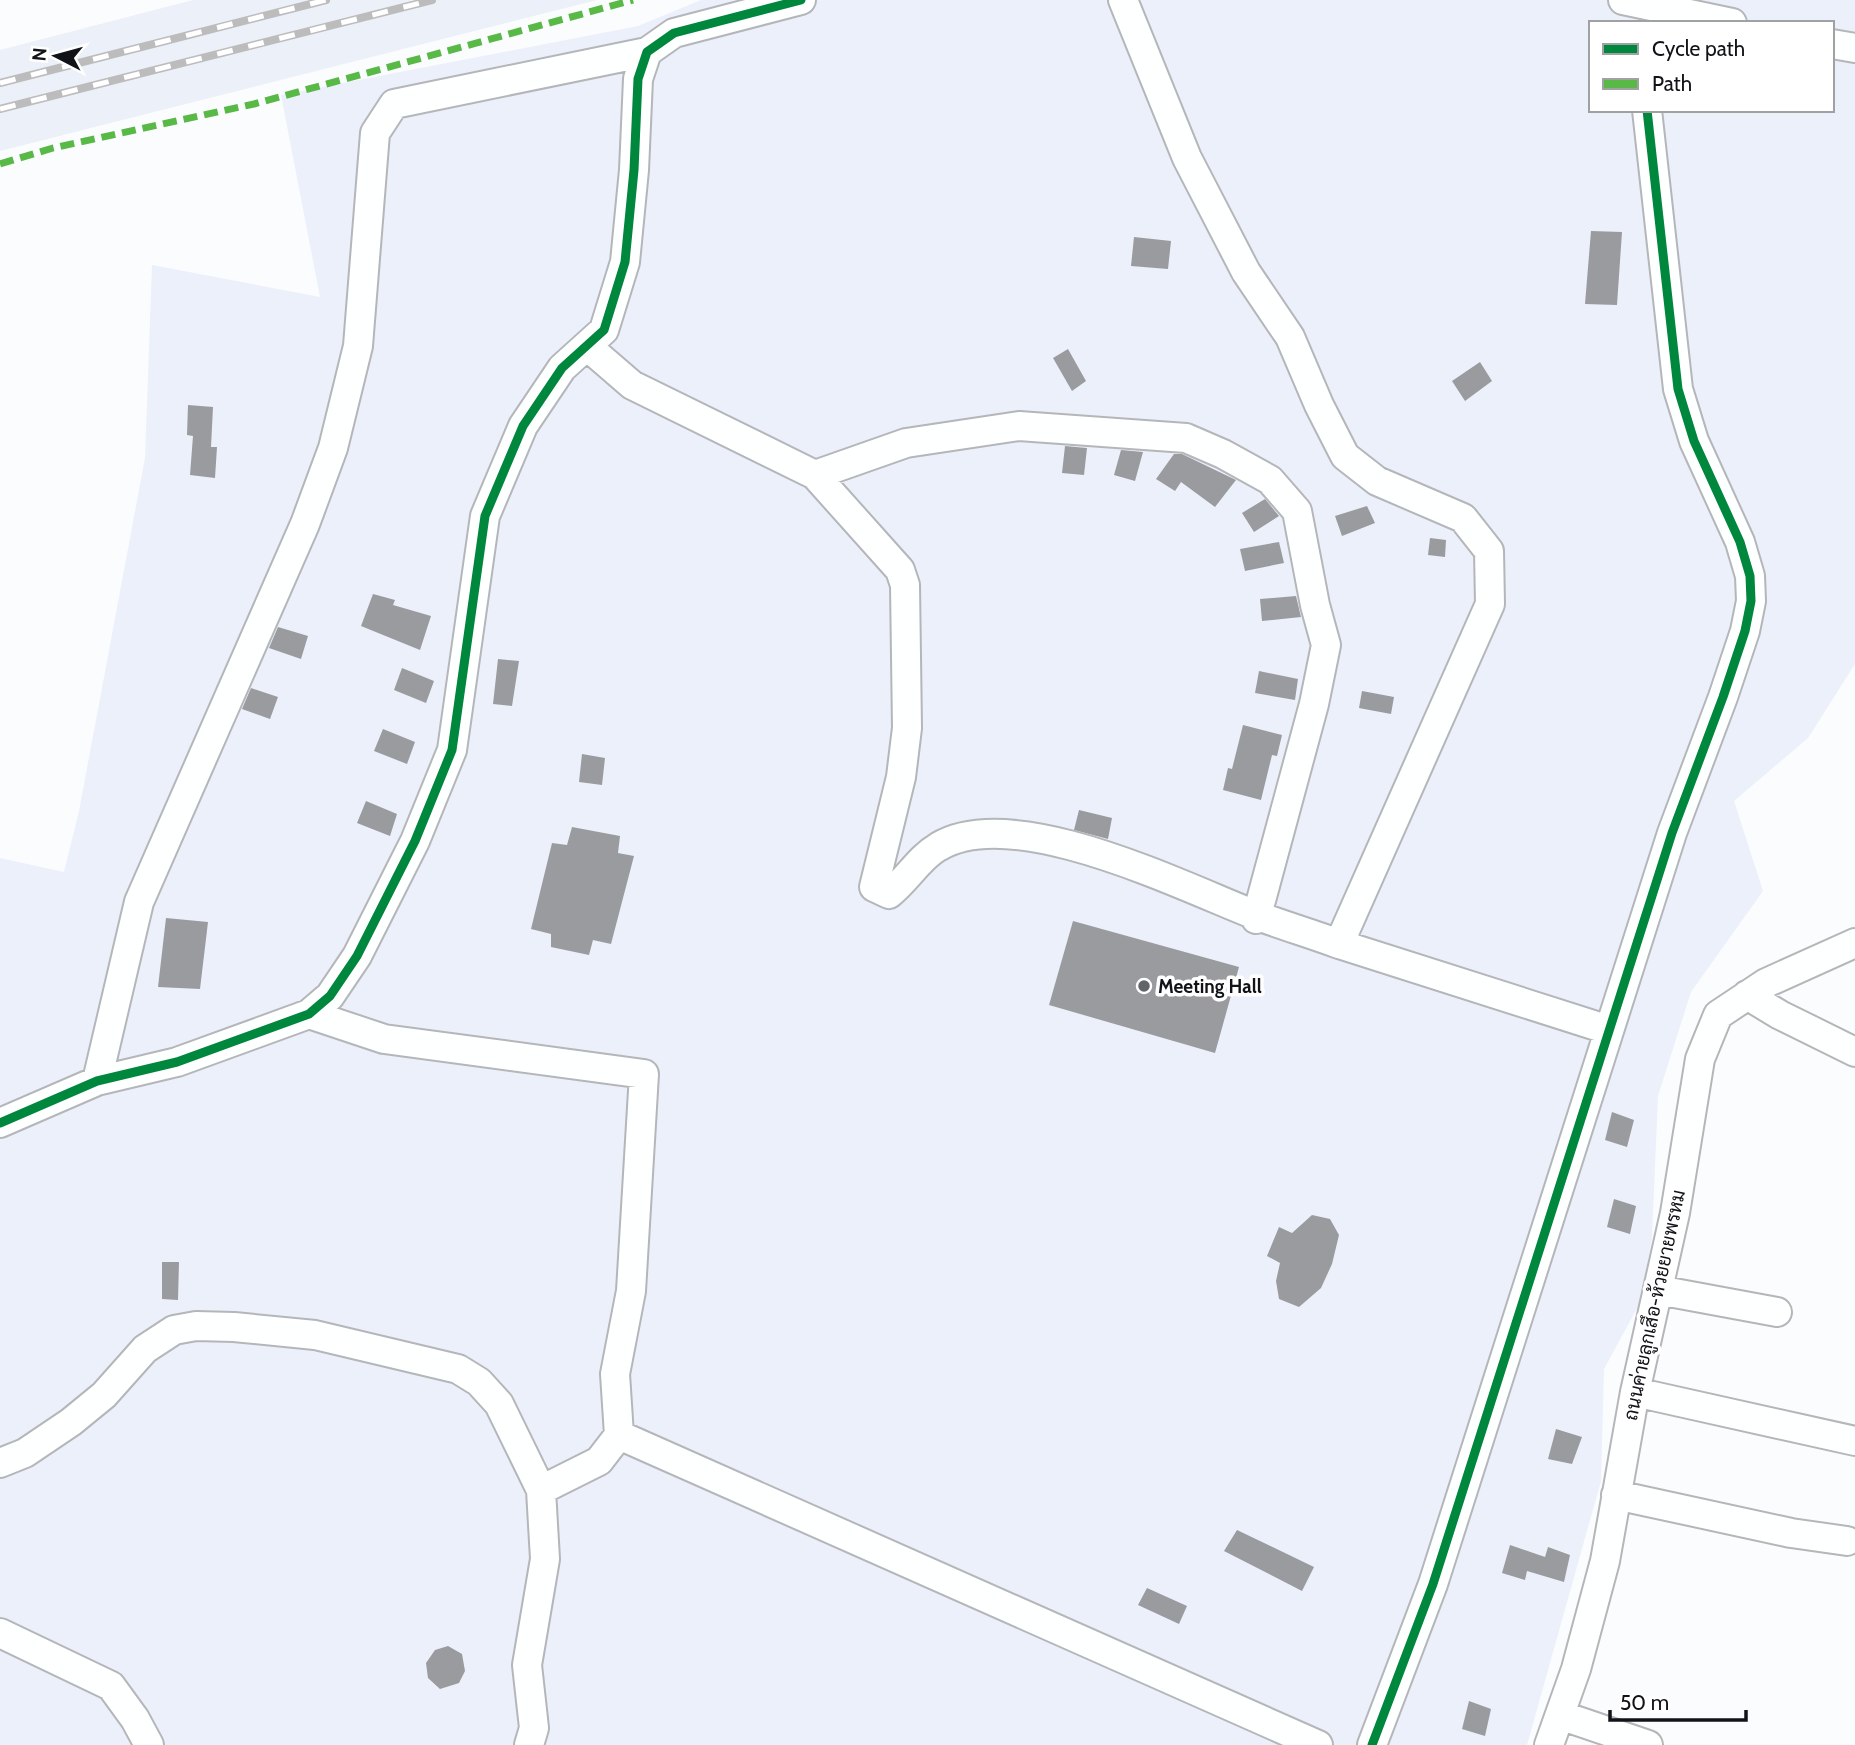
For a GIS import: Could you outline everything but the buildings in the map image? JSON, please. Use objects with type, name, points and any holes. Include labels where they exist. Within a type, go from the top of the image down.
[{"type":"street","points":[[97,1081],[139,902],[305,524],[333,448],[358,346],[375,133],[394,104],[647,52],[674,33],[801,0]]},
{"type":"street","points":[[1123,0],[1187,158],[1246,272],[1290,337],[1319,405],[1345,456],[1377,481],[1463,518],[1489,551],[1490,604],[1339,944]]},
{"type":"street","points":[[1632,8],[1719,21]]},
{"type":"street","points":[[1834,44],[1855,48]]},
{"type":"street","points":[[0,1123],[97,1081],[177,1062],[309,1014],[330,996],[357,956],[415,841],[452,750],[485,516],[523,426],[562,368],[604,330],[625,262],[634,170],[638,79],[647,52]]},
{"type":"street","points":[[1372,1745],[1433,1584],[1672,833],[1741,644],[1751,601],[1750,576],[1740,542],[1694,442],[1678,389],[1647,112]]},
{"type":"street","points":[[588,347],[632,385],[815,475],[900,570],[905,585],[906,737],[901,777],[874,887],[888,894],[939,846],[982,832],[1058,843],[1144,870],[1256,917],[1609,1030]]},
{"type":"street","points":[[815,475],[906,443],[1019,426],[1186,438],[1223,454],[1270,480],[1297,511],[1315,605],[1326,645],[1314,704],[1256,917]]},
{"type":"street","name":"ถนนค่ายลูกเสึอ-ห้วยยายพรหม","points":[[1549,1745],[1605,1562],[1635,1392],[1675,1213],[1700,1059],[1718,1015],[1766,983],[1855,943]]},
{"type":"street","points":[[1747,995],[1780,1015],[1855,1052]]},
{"type":"street","points":[[309,1014],[384,1039],[644,1074],[631,1291],[615,1374],[619,1435],[599,1461],[541,1490]]},
{"type":"street","points":[[1658,1290],[1777,1312]]},
{"type":"street","points":[[0,1463],[24,1453],[71,1422],[104,1395],[122,1371],[159,1337],[174,1330],[196,1326],[234,1327],[315,1335],[458,1369],[479,1382],[499,1405],[541,1490],[545,1559],[527,1665],[534,1728],[528,1745]]},
{"type":"street","points":[[1635,1392],[1855,1441]]},
{"type":"street","points":[[619,1435],[1318,1745]]},
{"type":"street","points":[[1616,1495],[1791,1533],[1847,1541]]},
{"type":"street","points":[[0,1633],[111,1686],[135,1718],[149,1745]]},
{"type":"street","points":[[1560,1715],[1647,1745]]},
{"type":"shaded area","points":[[193,0],[597,0],[0,151],[0,50]]},
{"type":"shaded area","points":[[701,0],[1855,0],[1855,664],[1808,738],[1734,801],[1763,891],[1691,992],[1658,1096],[1652,1237],[1641,1301],[1604,1369],[1601,1481],[1527,1745],[0,1745],[0,858],[64,872],[79,811],[145,458],[152,265],[320,297],[281,95],[638,26]]},
{"type":"railway","points":[[0,83],[326,0]]},
{"type":"railway","points":[[0,109],[432,0]]},
{"type":"marked path","points":[[0,164],[53,148],[254,104],[633,0]]},
{"type":"cycle path","points":[[0,1123],[97,1081],[177,1062],[309,1014],[330,996],[357,956],[415,841],[452,750],[485,516],[523,426],[562,368],[604,330],[625,262],[634,170],[638,79],[647,52],[674,33],[801,0]]},
{"type":"cycle path","points":[[1372,1745],[1433,1584],[1672,833],[1723,697],[1745,631],[1751,601],[1750,576],[1740,542],[1694,441],[1678,389],[1647,112]]},
{"type":"place","name":"Meeting Hall","points":[[1144,986]]}]
